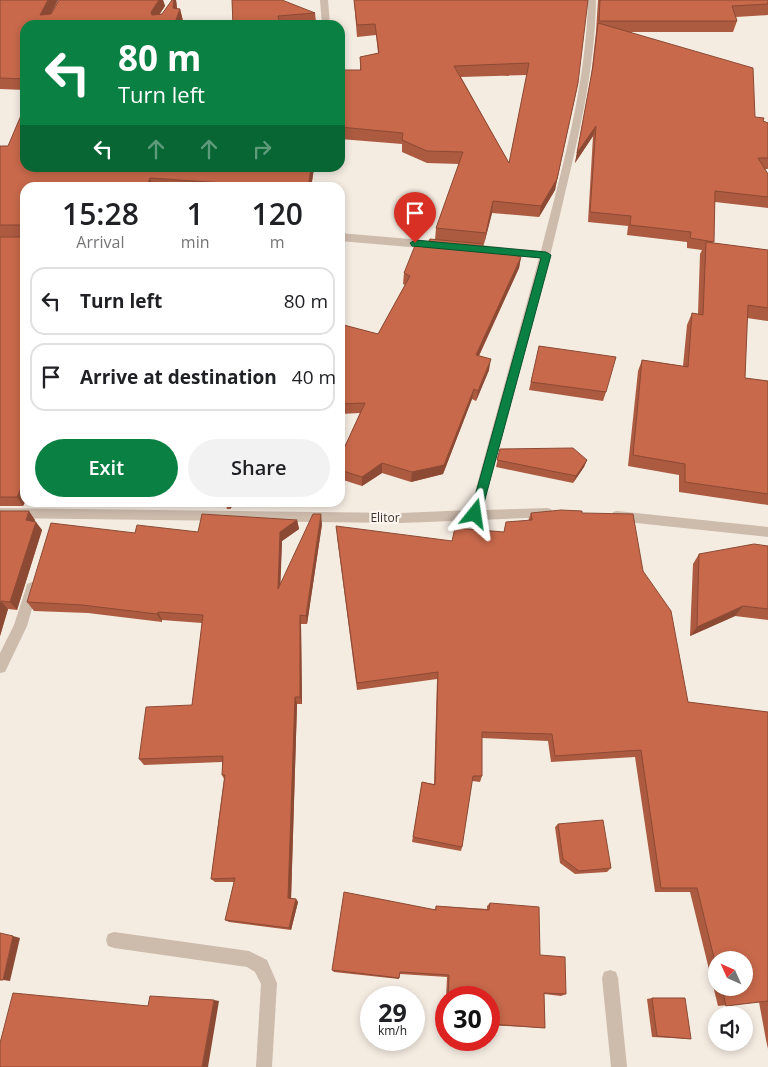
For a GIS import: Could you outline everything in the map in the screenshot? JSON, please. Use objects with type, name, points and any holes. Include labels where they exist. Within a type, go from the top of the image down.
[{"type":"street","points":[[324,0],[326,20]]},
{"type":"street","points":[[475,514],[546,255],[586,82],[592,26],[592,0]]},
{"type":"street","points":[[345,237],[546,255]]},
{"type":"street","name":"Elitor","points":[[0,513],[54,519],[401,518],[475,514],[559,513]]},
{"type":"street","points":[[604,515],[768,532]]},
{"type":"street","points":[[0,667],[20,626],[35,579]]},
{"type":"street","points":[[114,940],[249,958],[261,966],[269,983],[264,1067]]},
{"type":"street","points":[[610,978],[619,1067]]},
{"type":"building","points":[[0,0],[48,0],[40,15],[51,14],[59,0],[159,0],[151,12],[152,15],[162,14],[172,0],[174,0],[173,8],[180,9],[176,20],[20,20],[20,79],[0,78]]},
{"type":"building","points":[[232,0],[282,0],[315,13],[278,16],[279,20],[233,20]]},
{"type":"building","points":[[354,0],[588,0],[578,83],[557,179],[541,206],[493,201],[486,233],[436,228],[463,152],[427,151],[402,140],[403,133],[345,127],[345,70],[361,70],[360,57],[379,53],[375,24],[357,25]],"holes":[[[529,63],[509,163],[454,66]]]},
{"type":"building","points":[[600,0],[768,0],[768,4],[732,6],[737,21],[599,21]]},
{"type":"building","points":[[598,23],[753,68],[755,117],[764,118],[763,121],[768,123],[768,158],[758,158],[768,174],[768,197],[715,191],[714,242],[690,238],[691,232],[630,225],[631,216],[590,212],[596,126],[577,153],[593,66]]},
{"type":"building","points":[[20,118],[20,172],[310,172],[309,182],[208,182],[150,178],[148,182],[20,182],[20,225],[0,225],[0,146],[8,146]]},
{"type":"building","points":[[0,237],[20,237],[20,490],[17,497],[0,497]]},
{"type":"building","points":[[430,239],[483,244],[483,246],[521,257],[476,355],[491,359],[478,391],[474,389],[444,465],[412,472],[382,463],[362,477],[345,472],[345,446],[365,403],[345,404],[345,325],[378,334],[410,276],[404,273],[416,243],[427,245]]},
{"type":"building","points":[[706,242],[768,250],[768,308],[748,305],[745,378],[768,381],[768,494],[685,482],[685,464],[633,455],[642,360],[688,367],[692,313],[703,315]]},
{"type":"building","points":[[539,346],[616,357],[606,392],[531,382]]},
{"type":"building","points":[[573,448],[587,460],[576,476],[497,460],[500,449]]},
{"type":"building","points":[[561,510],[582,511],[582,513],[633,514],[643,571],[671,611],[688,702],[768,712],[768,1001],[726,1006],[724,996],[753,996],[753,951],[712,951],[697,888],[661,888],[641,750],[555,756],[552,734],[482,732],[482,776],[473,776],[462,847],[413,837],[422,782],[435,785],[438,672],[357,683],[336,526],[452,541],[455,528],[504,532],[506,522],[532,520],[531,513]]},
{"type":"building","points":[[0,511],[29,511],[26,520],[36,522],[10,602],[1,601],[0,605]]},
{"type":"building","points":[[202,514],[297,520],[280,532],[278,589],[313,514],[321,514],[306,616],[300,615],[300,697],[295,697],[288,898],[296,899],[289,928],[225,920],[235,878],[211,879],[225,775],[222,775],[223,756],[139,759],[146,707],[192,705],[203,615],[158,612],[157,614],[82,605],[27,602],[51,523],[135,533],[137,525],[198,532]]},
{"type":"building","points":[[754,544],[768,546],[768,609],[743,606],[697,627],[699,554]]},
{"type":"building","points":[[603,820],[611,868],[579,871],[563,859],[558,824]]},
{"type":"building","points":[[344,892],[436,910],[436,906],[489,910],[490,903],[539,907],[540,955],[565,957],[566,994],[544,993],[545,1028],[500,1025],[500,986],[449,986],[449,975],[400,972],[399,978],[332,970]]},
{"type":"building","points":[[0,933],[13,936],[3,980],[0,980]]},
{"type":"building","points":[[13,993],[148,1006],[150,996],[214,1000],[202,1067],[0,1067],[0,1043]]},
{"type":"building","points":[[652,998],[685,998],[691,1039],[657,1036]]},
{"type":"route","points":[[415,243],[546,255],[475,514]]}]
